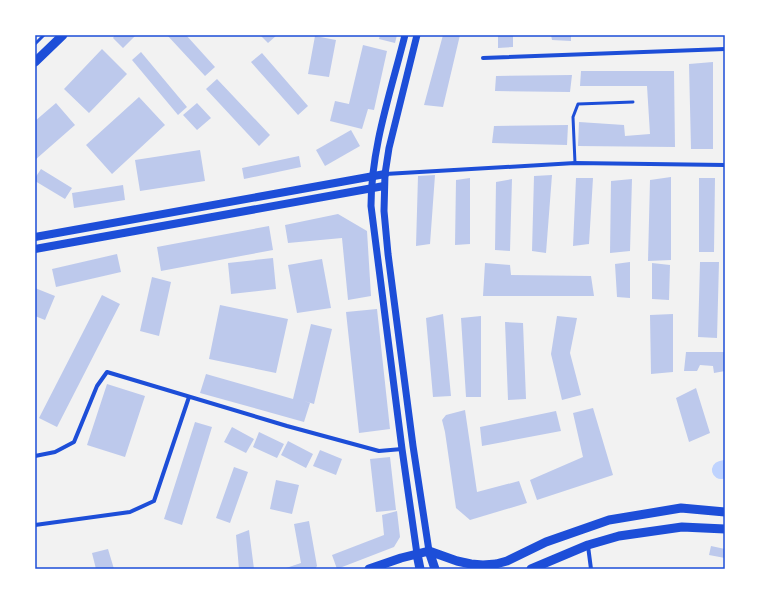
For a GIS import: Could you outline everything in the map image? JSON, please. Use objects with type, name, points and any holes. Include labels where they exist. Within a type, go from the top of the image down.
[{"type":"main road","points":[[35,62],[63,35]]},
{"type":"main road","points":[[35,237],[385,174]]},
{"type":"main road","points":[[35,249],[384,186]]},
{"type":"main road","points":[[369,569],[401,558],[429,552],[457,561],[483,565],[507,561],[546,542],[609,520],[681,508],[725,512]]},
{"type":"main road","points":[[531,569],[588,545],[619,536],[682,527],[725,529]]},
{"type":"main road","points":[[429,552],[435,569]]},
{"type":"main road","points":[[417,554],[420,569]]},
{"type":"main road","points":[[500,569],[507,561]]},
{"type":"street","points":[[405,35],[377,147],[372,176],[371,206],[417,554]]},
{"type":"street","points":[[417,35],[389,148],[384,186],[384,211],[388,254],[413,446],[429,552]]},
{"type":"street","points":[[483,58],[725,49]]},
{"type":"street","points":[[385,174],[575,163],[725,165]]},
{"type":"street","points":[[35,456],[55,452],[74,442],[97,386],[107,372],[287,426],[379,451],[402,449]]},
{"type":"street","points":[[35,525],[130,512],[154,501],[189,397]]},
{"type":"street","points":[[588,545],[591,569]]},
{"type":"lane","points":[[35,44],[44,35]]},
{"type":"lane","points":[[575,163],[573,118],[578,104],[633,102]]},
{"type":"building","points":[[115,35],[136,35],[123,48],[113,38]]},
{"type":"building","points":[[167,35],[186,35],[215,67],[205,76]]},
{"type":"building","points":[[260,35],[277,35],[268,43]]},
{"type":"building","points":[[380,35],[397,35],[395,43],[379,39]]},
{"type":"building","points":[[443,35],[460,35],[443,107],[424,105]]},
{"type":"building","points":[[498,35],[513,35],[513,47],[498,48]]},
{"type":"building","points":[[551,35],[571,35],[571,41],[552,40]]},
{"type":"building","points":[[315,36],[336,40],[329,77],[308,74]]},
{"type":"building","points":[[363,45],[387,51],[374,110],[368,109],[362,129],[330,121],[335,101],[349,104]]},
{"type":"building","points":[[102,49],[127,74],[89,113],[64,89]]},
{"type":"building","points":[[141,52],[187,107],[178,115],[132,60]]},
{"type":"building","points":[[262,53],[308,106],[298,115],[251,62]]},
{"type":"building","points":[[713,62],[713,149],[691,149],[689,64]]},
{"type":"building","points":[[581,71],[674,71],[675,147],[578,146],[579,122],[624,125],[625,136],[650,134],[647,86],[580,86]]},
{"type":"building","points":[[572,75],[570,92],[495,91],[496,76]]},
{"type":"building","points":[[217,79],[270,135],[259,146],[206,89]]},
{"type":"building","points":[[139,97],[165,125],[112,174],[86,145]]},
{"type":"building","points":[[56,103],[75,125],[35,160],[35,121]]},
{"type":"building","points":[[197,103],[211,118],[197,130],[183,115]]},
{"type":"building","points":[[568,125],[567,145],[492,143],[494,126]]},
{"type":"building","points":[[351,130],[360,146],[325,166],[316,150]]},
{"type":"building","points":[[200,150],[205,181],[140,191],[135,160]]},
{"type":"building","points":[[299,156],[301,167],[244,179],[242,168]]},
{"type":"building","points":[[41,169],[72,188],[65,199],[35,181],[35,178]]},
{"type":"building","points":[[435,175],[430,244],[416,246],[418,176]]},
{"type":"building","points":[[552,175],[546,253],[532,251],[534,176]]},
{"type":"building","points":[[671,177],[671,260],[648,261],[650,180]]},
{"type":"building","points":[[470,178],[470,244],[455,245],[456,180]]},
{"type":"building","points":[[576,178],[593,178],[589,244],[573,246]]},
{"type":"building","points":[[699,178],[715,178],[714,252],[699,252]]},
{"type":"building","points":[[512,179],[510,251],[495,250],[496,182]]},
{"type":"building","points":[[632,179],[630,251],[610,253],[611,181]]},
{"type":"building","points":[[123,185],[125,200],[74,208],[72,193]]},
{"type":"building","points":[[338,214],[367,231],[371,296],[348,300],[342,238],[288,243],[285,225]]},
{"type":"building","points":[[269,226],[273,250],[161,271],[157,247]]},
{"type":"building","points":[[117,254],[121,272],[56,287],[52,269]]},
{"type":"building","points":[[273,258],[276,289],[231,294],[228,263]]},
{"type":"building","points":[[322,259],[331,308],[297,313],[288,265]]},
{"type":"building","points":[[630,262],[630,298],[617,297],[615,264]]},
{"type":"building","points":[[700,262],[719,262],[717,338],[698,337]]},
{"type":"building","points":[[485,263],[510,265],[511,275],[591,276],[594,296],[483,296]]},
{"type":"building","points":[[652,263],[670,265],[669,300],[652,299]]},
{"type":"building","points":[[152,277],[171,282],[159,336],[140,331]]},
{"type":"building","points":[[35,288],[55,296],[45,320],[35,316]]},
{"type":"building","points":[[102,295],[120,304],[57,427],[39,418]]},
{"type":"building","points":[[220,305],[288,319],[276,373],[209,359]]},
{"type":"building","points":[[377,309],[390,429],[359,433],[346,312]]},
{"type":"building","points":[[443,314],[451,396],[433,397],[426,318]]},
{"type":"building","points":[[673,314],[673,372],[651,374],[650,315]]},
{"type":"building","points":[[481,316],[481,397],[466,397],[461,318]]},
{"type":"building","points":[[557,316],[577,318],[570,353],[581,395],[562,400],[551,354]]},
{"type":"building","points":[[505,322],[523,323],[526,399],[508,400]]},
{"type":"building","points":[[311,324],[332,329],[314,404],[304,401],[310,403],[304,422],[200,393],[206,374],[293,399]]},
{"type":"building","points":[[686,352],[725,352],[725,371],[714,373],[713,366],[700,365],[697,371],[684,371]]},
{"type":"building","points":[[107,384],[145,396],[125,457],[87,445]]},
{"type":"building","points":[[696,388],[710,433],[689,442],[676,398]]},
{"type":"building","points":[[593,408],[613,475],[537,500],[530,480],[583,457],[573,413]]},
{"type":"building","points":[[465,410],[477,492],[519,481],[527,503],[470,520],[456,508],[442,420],[446,415]]},
{"type":"building","points":[[556,411],[561,431],[482,446],[480,427]]},
{"type":"building","points":[[195,422],[212,427],[182,525],[164,519]]},
{"type":"building","points":[[232,427],[254,439],[246,453],[224,442]]},
{"type":"building","points":[[259,432],[284,444],[277,458],[253,447]]},
{"type":"building","points":[[288,441],[313,454],[306,468],[281,455]]},
{"type":"building","points":[[320,450],[342,459],[336,475],[313,466]]},
{"type":"building","points":[[390,457],[396,510],[376,512],[370,459]]},
{"type":"building","points":[[234,467],[248,472],[230,523],[216,518]]},
{"type":"building","points":[[276,480],[299,485],[292,514],[270,509]]},
{"type":"building","points":[[397,511],[400,537],[394,547],[337,569],[332,555],[384,535],[382,515]]},
{"type":"building","points":[[309,521],[317,566],[315,569],[283,569],[301,563],[294,524]]},
{"type":"building","points":[[249,530],[254,569],[239,569],[236,535]]},
{"type":"building","points":[[711,546],[725,549],[725,558],[709,555]]},
{"type":"building","points":[[108,549],[114,569],[96,569],[92,553]]},
{"type":"waterway","points":[[721,470],[725,469]]}]
